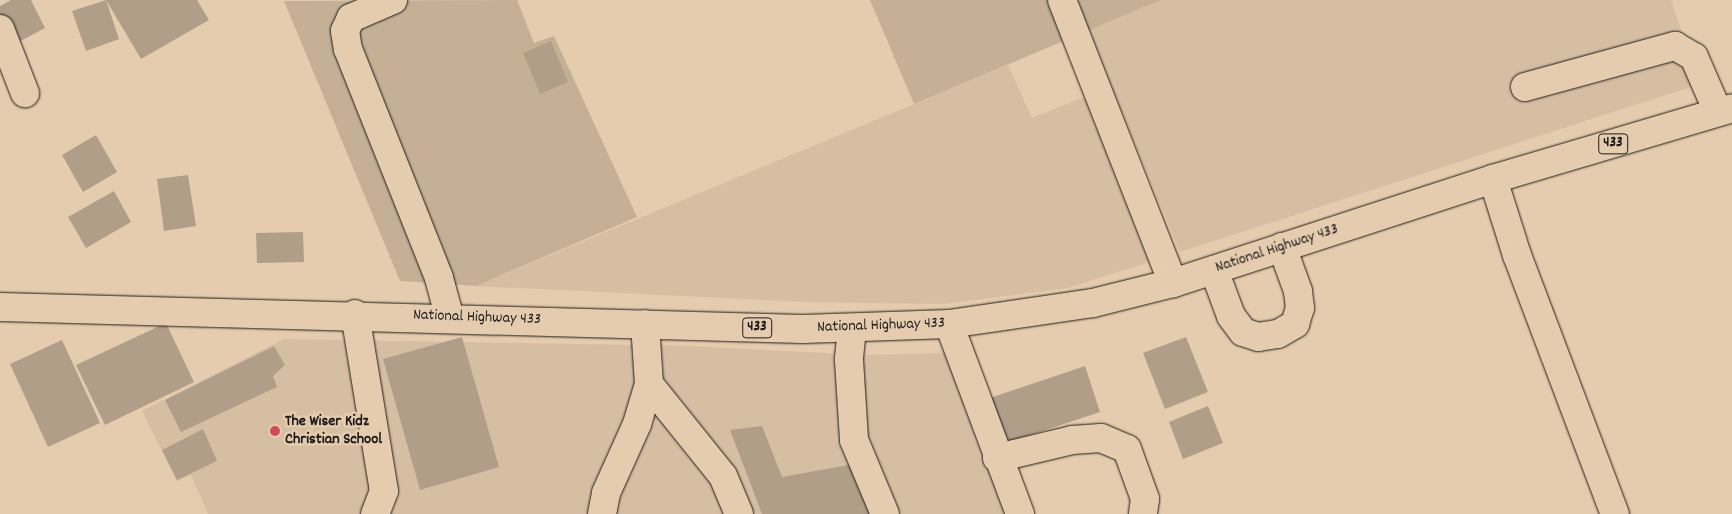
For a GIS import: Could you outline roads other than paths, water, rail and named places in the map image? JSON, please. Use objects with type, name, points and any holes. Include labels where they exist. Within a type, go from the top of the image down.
[{"type":"main road","points":[[393,0],[351,18],[345,31],[348,49],[439,278],[449,316]]},
{"type":"main road","points":[[1062,0],[1172,282]]},
{"type":"main road","points":[[0,29],[25,93]]},
{"type":"main road","points":[[1525,87],[1675,46],[1694,57],[1725,110]]},
{"type":"main road","name":"National Highway 433","points":[[0,307],[449,316],[644,324],[852,329],[949,324],[1093,303],[1172,282],[1493,179],[1725,110]]},
{"type":"main road","points":[[1493,179],[1517,255],[1615,514]]},
{"type":"main road","points":[[1214,270],[1231,316],[1243,332],[1258,337],[1278,334],[1295,324],[1300,308],[1298,291],[1282,248]]},
{"type":"main road","points":[[355,314],[384,492],[375,514]]},
{"type":"main road","points":[[602,514],[606,493],[637,424],[649,384],[644,324]]},
{"type":"main road","points":[[949,324],[997,458],[1020,514]]},
{"type":"main road","points":[[852,329],[849,360],[854,440],[885,514]]},
{"type":"main road","points":[[649,384],[723,476],[739,514]]},
{"type":"main road","points":[[997,458],[1072,440],[1101,438],[1127,449],[1145,498],[1143,514]]},
{"type":"place","name":"The Wiser Kidz Christian School","points":[[275,431]]}]
